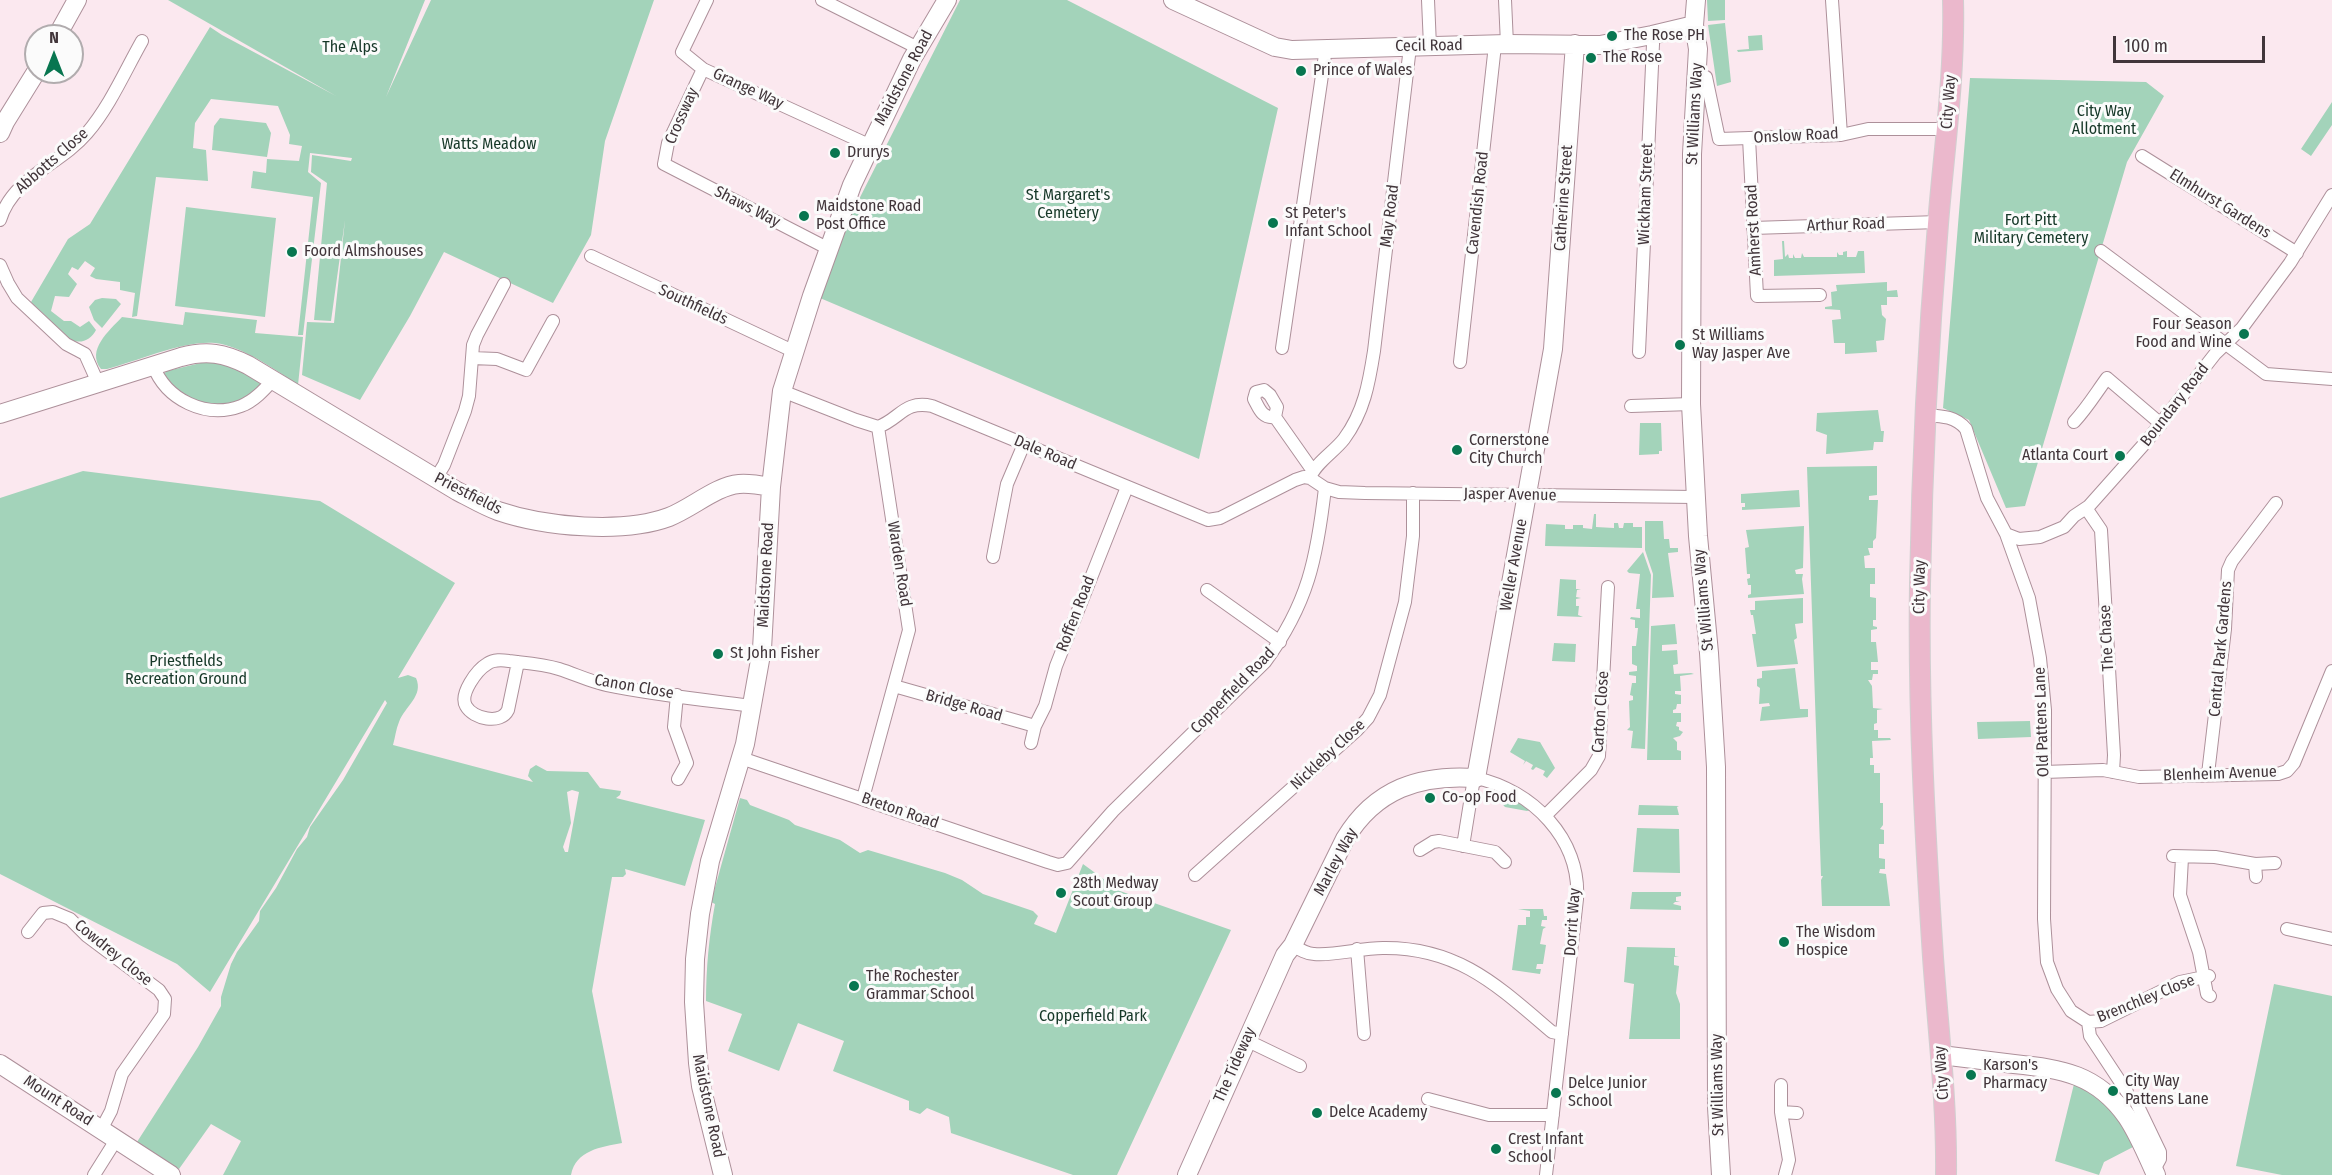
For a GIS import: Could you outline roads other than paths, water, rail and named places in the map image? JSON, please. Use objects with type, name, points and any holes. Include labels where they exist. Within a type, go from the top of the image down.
[{"type":"main road","name":"City Way","points":[[1946,1175],[1921,707],[1920,586],[1925,415],[1938,222],[1952,72],[1953,0]]},
{"type":"street","points":[[64,24],[77,0]]},
{"type":"street","name":"Grange Way","points":[[707,0],[682,52],[704,69],[869,145]]},
{"type":"street","points":[[822,0],[918,48]]},
{"type":"street","name":"Maidstone Road","points":[[723,1175],[700,1080],[693,980],[698,926],[710,861],[741,758],[753,706],[762,649],[771,477],[782,391],[852,185],[869,145],[918,48],[947,0]]},
{"type":"street","name":"Cecil Road","points":[[1173,0],[1278,48],[1292,50],[1501,44],[1600,45],[1652,36],[1694,25]]},
{"type":"street","points":[[1428,0],[1430,46]]},
{"type":"street","name":"Cavendish Road","points":[[1460,362],[1505,0]]},
{"type":"street","name":"St Williams Way","points":[[1696,0],[1694,25],[1697,40],[1692,154],[1691,404],[1695,497],[1710,663],[1716,767],[1717,1096],[1721,1175]]},
{"type":"street","points":[[1832,0],[1841,135]]},
{"type":"street","name":"Wickham Street","points":[[1639,352],[1652,36]]},
{"type":"street","name":"Abbotts Close","points":[[0,220],[8,202],[21,185],[74,147],[87,133],[142,41]]},
{"type":"street","name":"Catherine Street","points":[[1553,352],[1575,44]]},
{"type":"street","name":"May Road","points":[[1311,475],[1351,429],[1362,407],[1368,384],[1410,47]]},
{"type":"street","points":[[1282,348],[1326,48]]},
{"type":"street","name":"Crossway","points":[[664,164],[668,143],[704,69]]},
{"type":"street","name":"Onslow Road","points":[[1696,73],[1707,77],[1718,139],[1841,135],[1868,129],[1947,129]]},
{"type":"street","points":[[2,125],[28,84]]},
{"type":"street","name":"Amherst Road","points":[[1749,138],[1757,296],[1820,295]]},
{"type":"street","name":"Elmhurst Gardens","points":[[2142,156],[2297,253]]},
{"type":"street","name":"Shaws Way","points":[[664,164],[829,249]]},
{"type":"street","name":"Boundary Road","points":[[2006,534],[2019,539],[2040,537],[2064,527],[2086,508],[2161,424],[2209,362],[2242,328],[2297,253],[2332,195]]},
{"type":"street","name":"Arthur Road","points":[[1754,228],[1938,222]]},
{"type":"street","points":[[2101,251],[2268,375],[2332,379]]},
{"type":"street","name":"Southfields","points":[[591,256],[795,352]]},
{"type":"street","points":[[0,265],[17,298],[66,344],[85,354],[98,383]]},
{"type":"street","points":[[436,478],[444,465],[465,411],[469,396],[473,345],[482,323],[504,284]]},
{"type":"street","points":[[472,358],[497,359],[526,370],[553,321]]},
{"type":"street","name":"Priestfields","points":[[0,414],[153,365],[198,353],[216,352],[230,356],[273,380],[488,507],[511,515],[607,528],[632,526],[657,521],[692,507],[715,492],[718,485],[731,478],[771,477]]},
{"type":"street","name":"Weller Avenue","points":[[1475,778],[1553,352]]},
{"type":"street","points":[[153,365],[160,380],[174,395],[202,408],[229,409],[244,404],[264,390],[273,380]]},
{"type":"street","points":[[2074,422],[2093,401],[2096,393],[2108,378],[2161,424]]},
{"type":"street","points":[[782,391],[855,420],[878,426]]},
{"type":"street","points":[[1631,406],[1691,404]]},
{"type":"street","name":"Dale Road","points":[[878,426],[887,423],[910,406],[928,405],[1205,519],[1215,520],[1295,480],[1311,475]]},
{"type":"street","name":"Old Pattens Lane","points":[[1925,415],[1950,417],[1966,429],[1987,498],[2006,534],[2029,598],[2040,658],[2045,710],[2044,919],[2047,962],[2057,989],[2071,1011],[2088,1022]]},
{"type":"street","points":[[1275,417],[1311,475],[1325,488]]},
{"type":"street","name":"Warden Road","points":[[863,798],[909,630],[878,426]]},
{"type":"street","points":[[993,557],[1007,484],[1024,444]]},
{"type":"street","name":"Roffen Road","points":[[1031,743],[1056,666],[1127,487]]},
{"type":"street","name":"Jasper Avenue","points":[[1325,488],[1342,492],[1695,497]]},
{"type":"street","name":"Copperfield Road","points":[[1058,865],[1070,859],[1113,811],[1265,662],[1280,642],[1295,616],[1313,569],[1319,542],[1325,488]]},
{"type":"street","name":"Nickleby Close","points":[[1195,875],[1357,730],[1368,717],[1380,694],[1405,602],[1413,536],[1413,493]]},
{"type":"street","name":"Central Park Gardens","points":[[2208,774],[2228,570],[2232,561],[2276,502]]},
{"type":"street","name":"The Chase","points":[[2086,508],[2099,525],[2101,532],[2114,755],[2113,772]]},
{"type":"street","name":"Carton Close","points":[[1545,816],[1591,770],[1599,756],[1608,586]]},
{"type":"street","points":[[1207,590],[1280,642]]},
{"type":"street","name":"Canon Close","points":[[518,662],[505,716],[492,719],[475,714],[467,708],[464,701],[465,693],[483,667],[495,660],[518,662],[556,668],[605,685],[753,706]]},
{"type":"street","name":"Blenheim Avenue","points":[[2044,772],[2100,770],[2139,777],[2278,774],[2287,771],[2294,763],[2332,671]]},
{"type":"street","name":"Bridge Road","points":[[894,686],[1035,726]]},
{"type":"street","points":[[677,695],[674,728],[687,763],[678,779]]},
{"type":"street","name":"Breton Road","points":[[741,758],[1058,865]]},
{"type":"street","name":"Marley Way","points":[[1289,950],[1345,839],[1368,810],[1399,788],[1413,782],[1446,777],[1475,778]]},
{"type":"street","points":[[1463,846],[1475,778]]},
{"type":"street","name":"Dorrit Way","points":[[1475,778],[1514,791],[1532,803],[1545,816],[1569,854],[1577,888],[1546,1175]]},
{"type":"street","points":[[1420,850],[1435,841],[1495,852],[1505,862]]},
{"type":"street","points":[[2206,976],[2180,895],[2177,857],[2215,857],[2255,864],[2275,862]]},
{"type":"street","points":[[2255,864],[2256,877]]},
{"type":"street","name":"Cowdrey Close","points":[[28,932],[37,917],[44,912],[66,916],[86,935],[159,990],[164,998],[164,1014],[122,1074],[111,1111],[102,1128]]},
{"type":"street","points":[[2287,929],[2332,939]]},
{"type":"street","points":[[1289,950],[1315,954],[1357,949],[1406,949],[1460,964],[1499,987],[1552,1032],[1562,1034]]},
{"type":"street","points":[[1357,949],[1364,1034]]},
{"type":"street","name":"The Tideway","points":[[1187,1175],[1246,1040],[1289,950]]},
{"type":"street","name":"Brenchley Close","points":[[2088,1022],[2101,1021],[2180,982],[2206,976],[2206,994],[2210,996]]},
{"type":"street","points":[[2088,1022],[2090,1036],[2127,1092]]},
{"type":"street","points":[[1246,1040],[1300,1066]]},
{"type":"street","points":[[1941,1055],[2062,1070],[2084,1078],[2101,1089],[2127,1116],[2155,1172]]},
{"type":"street","name":"Mount Road","points":[[0,1064],[102,1128],[116,1140],[171,1175]]},
{"type":"street","points":[[1780,1085],[1781,1112],[1789,1150],[1785,1175]]},
{"type":"street","points":[[1428,1099],[1490,1115],[1553,1116]]},
{"type":"street","points":[[2137,1104],[2160,1152],[2155,1172]]},
{"type":"street","points":[[1781,1112],[1797,1113]]},
{"type":"street","points":[[94,1175],[116,1140]]},
{"type":"place","name":"The Rose PH","points":[[1612,36]]},
{"type":"place","name":"The Rose","points":[[1591,58]]},
{"type":"place","name":"Prince of Wales","points":[[1301,71]]},
{"type":"place","name":"Drurys","points":[[835,153]]},
{"type":"place","name":"Maidstone Road Post Office","points":[[804,216]]},
{"type":"place","name":"St Peter's Infant School","points":[[1273,223]]},
{"type":"place","name":"Foord Almshouses","points":[[292,252]]},
{"type":"place","name":"Four Season Food and Wine","points":[[2244,334]]},
{"type":"place","name":"St Williams Way Jasper Ave","points":[[1680,345]]},
{"type":"place","name":"Cornerstone City Church","points":[[1457,450]]},
{"type":"place","name":"Atlanta Court","points":[[2120,456]]},
{"type":"place","name":"St John Fisher","points":[[718,654]]},
{"type":"place","name":"Co-op Food","points":[[1430,798]]},
{"type":"place","name":"28th Medway Scout Group","points":[[1061,893]]},
{"type":"place","name":"The Wisdom Hospice","points":[[1784,942]]},
{"type":"place","name":"The Rochester Grammar School","points":[[854,986]]},
{"type":"place","name":"Karson's Pharmacy","points":[[1971,1075]]},
{"type":"place","name":"City Way Pattens Lane","points":[[2113,1091]]},
{"type":"place","name":"Delce Junior School","points":[[1556,1093]]},
{"type":"place","name":"Delce Academy","points":[[1317,1113]]},
{"type":"place","name":"Crest Infant School","points":[[1496,1149]]},
{"type":"park label","name":"The Alps","points":[[350,48]]},
{"type":"park label","name":"City Way Allotment","points":[[2104,121]]},
{"type":"park label","name":"Watts Meadow","points":[[489,145]]},
{"type":"park label","name":"St Margaret's Cemetery","points":[[1068,205]]},
{"type":"park label","name":"Fort Pitt Military Cemetery","points":[[2031,230]]},
{"type":"park label","name":"Priestfields Recreation Ground","points":[[186,671]]},
{"type":"park label","name":"Copperfield Park","points":[[1093,1017]]}]
